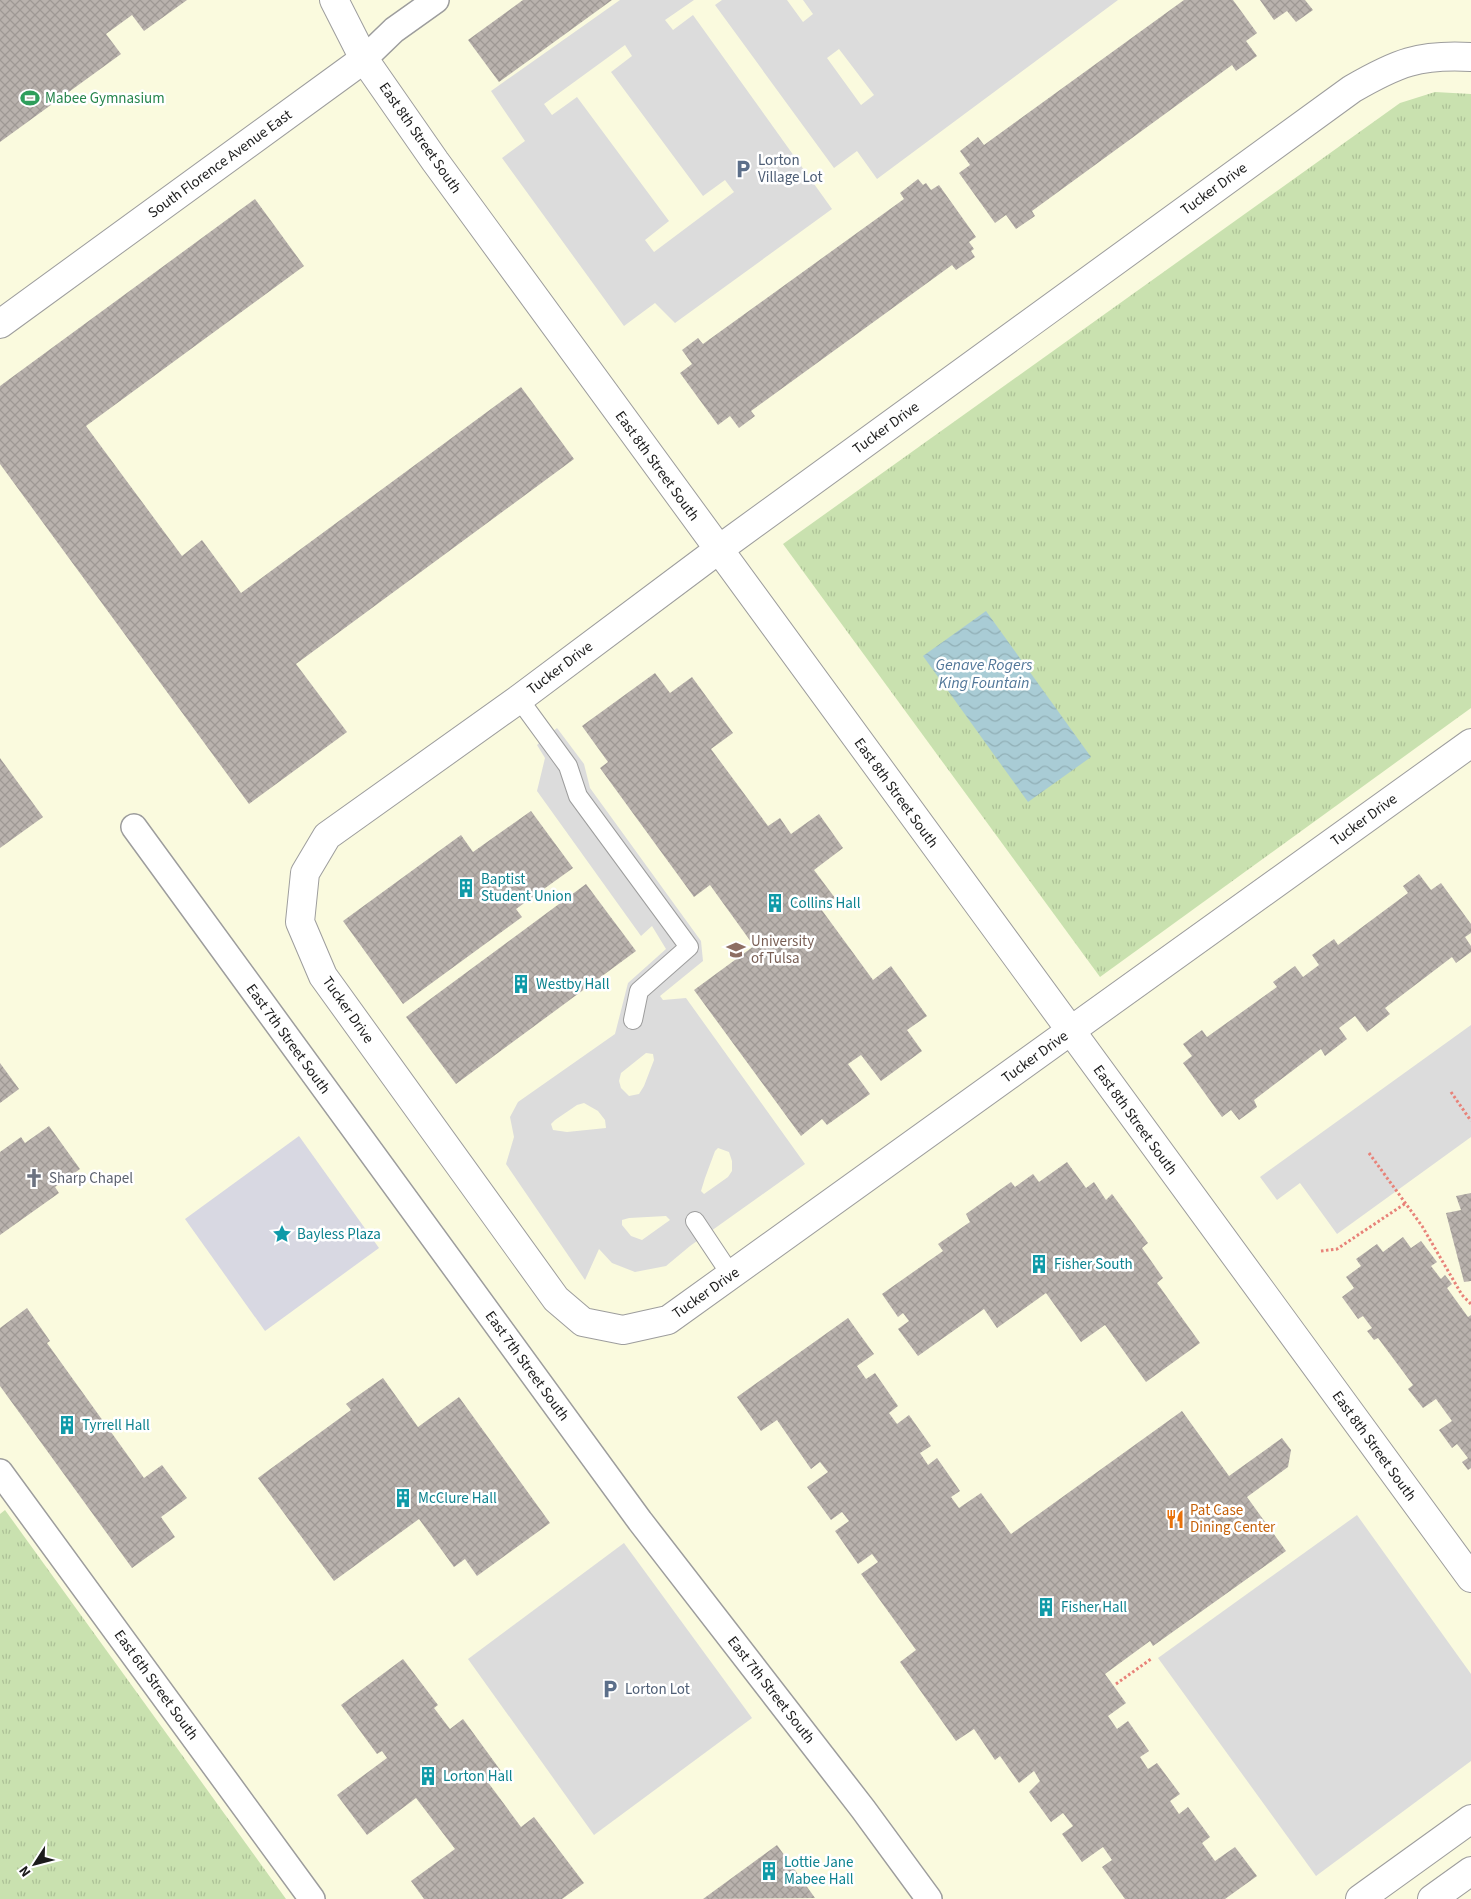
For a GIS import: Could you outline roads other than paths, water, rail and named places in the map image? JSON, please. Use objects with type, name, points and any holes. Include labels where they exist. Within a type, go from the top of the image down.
[{"type":"street","name":"East 8th Street South","points":[[334,0],[364,59],[435,160],[718,550],[1471,1578]]},
{"type":"street","name":"South Florence Avenue East","points":[[0,324],[364,59],[394,30],[436,0]]},
{"type":"street","name":"Tucker Drive","points":[[1471,57],[1414,59],[1381,72],[1352,89],[718,550],[519,699],[327,836],[305,873],[300,922],[323,976],[556,1299],[584,1322],[623,1330],[668,1320],[1471,743]]},
{"type":"street","name":"East 7th Street South","points":[[134,827],[640,1521],[864,1809],[929,1899]]},
{"type":"street","name":"East 6th Street South","points":[[0,1472],[312,1899]]},
{"type":"street","points":[[1360,1899],[1471,1819]]},
{"type":"street","points":[[1432,1899],[1471,1871]]},
{"type":"lane","points":[[519,699],[568,766],[578,796],[689,948],[639,991],[633,1020]]},
{"type":"lane","points":[[695,1221],[731,1275]]},
{"type":"water","name":"Genave Rogers King Fountain","points":[[986,611],[1091,757],[1028,802],[923,656]]},
{"type":"place","name":"Mabee Gymnasium","points":[[30,98]]},
{"type":"place","name":"Lorton Village Lot","points":[[743,169]]},
{"type":"place","name":"Baptist Student Union","points":[[466,888]]},
{"type":"place","name":"Collins Hall","points":[[775,903]]},
{"type":"place","name":"University of Tulsa","points":[[736,950]]},
{"type":"place","name":"Westby Hall","points":[[521,984]]},
{"type":"place","name":"Sharp Chapel","points":[[34,1178]]},
{"type":"place","name":"Bayless Plaza","points":[[282,1234]]},
{"type":"place","name":"Fisher South","points":[[1039,1264]]},
{"type":"place","name":"Tyrrell Hall","points":[[67,1425]]},
{"type":"place","name":"McClure Hall","points":[[403,1498]]},
{"type":"place","name":"Pat Case Dining Center","points":[[1175,1519]]},
{"type":"place","name":"Fisher Hall","points":[[1046,1607]]},
{"type":"place","name":"Lorton Lot","points":[[610,1689]]},
{"type":"place","name":"Lorton Hall","points":[[428,1776]]},
{"type":"place","name":"Lottie Jane Mabee Hall","points":[[769,1871]]}]
